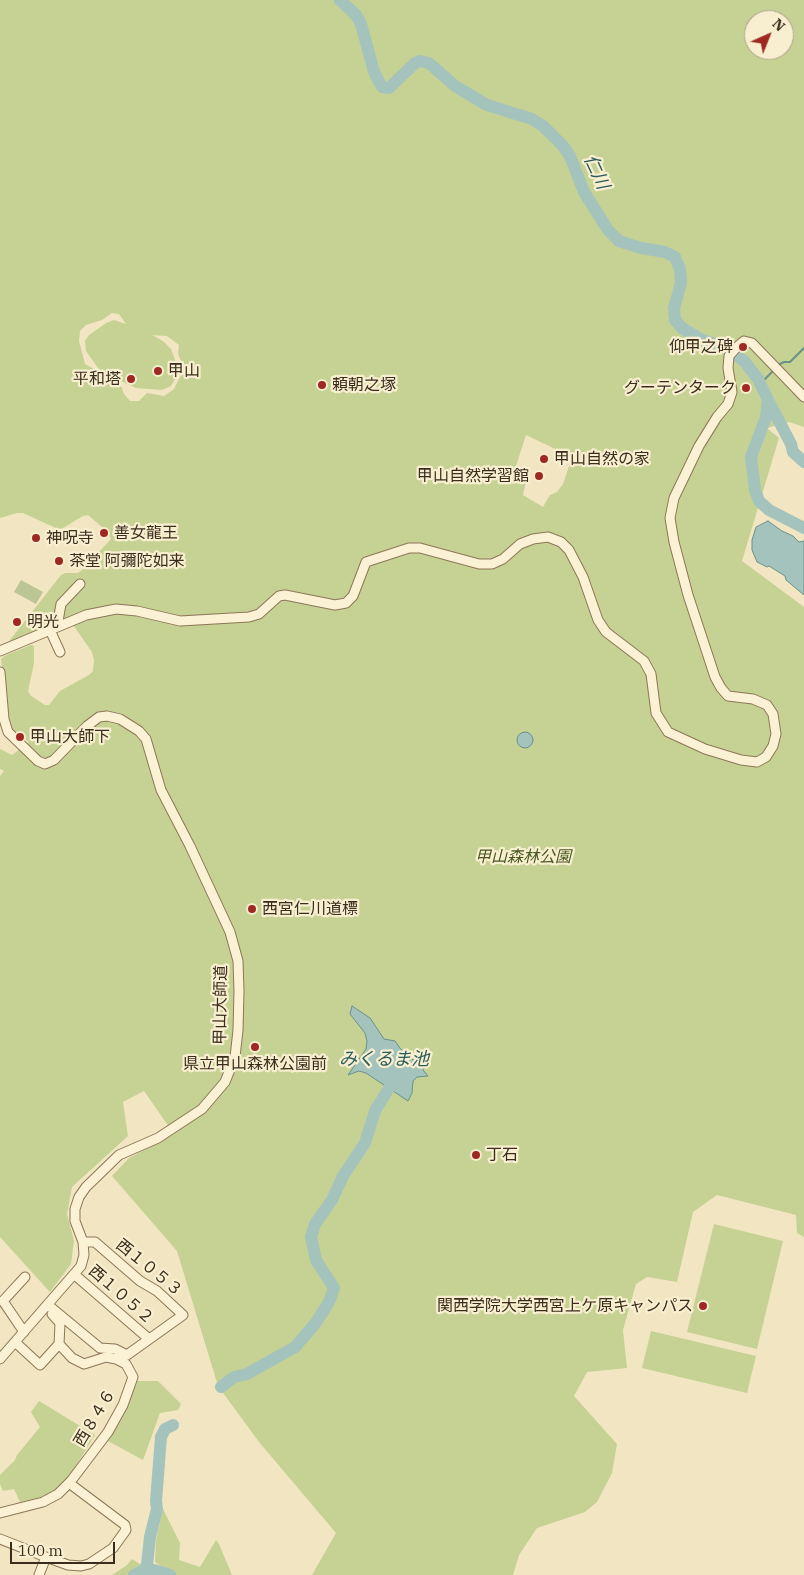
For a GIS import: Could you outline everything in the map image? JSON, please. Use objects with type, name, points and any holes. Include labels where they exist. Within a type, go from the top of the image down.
[{"type":"street","points":[[0,651],[86,616],[116,610],[137,611],[180,621],[249,617],[259,614],[279,596],[285,595],[336,605],[346,602],[353,596],[366,562],[409,548],[420,548],[479,564],[492,564],[503,559],[520,544],[533,539],[548,538],[561,542],[569,550],[583,577],[598,620],[606,632],[644,661],[651,674],[656,713],[668,732],[705,749],[741,760],[757,762],[766,757],[773,746],[776,734],[773,714],[767,705],[753,699],[728,696],[721,688],[715,676],[688,595],[674,542],[670,518],[674,498],[699,446],[717,416],[728,404],[732,392],[728,368],[729,356],[736,348],[744,341],[752,343],[804,397]]},
{"type":"street","points":[[60,652],[54,629],[61,604],[80,584]]},
{"type":"street","name":"甲山大師道","points":[[0,672],[2,718],[8,732],[38,761],[45,764],[54,760],[87,726],[99,717],[107,716],[120,719],[139,731],[146,739],[161,790],[190,846],[230,932],[238,961],[238,1030],[235,1057],[224,1082],[202,1109],[158,1138],[119,1155],[86,1187],[74,1209],[75,1221],[83,1242],[83,1261],[75,1275],[0,1359]]},
{"type":"street","name":"西１０５３","points":[[46,1308],[100,1348],[115,1349],[127,1355],[183,1315],[157,1291],[140,1281],[95,1242],[83,1242]]},
{"type":"street","name":"西１０５２","points":[[75,1275],[149,1339]]},
{"type":"street","points":[[24,1332],[3,1301],[25,1277]]},
{"type":"street","points":[[15,1342],[40,1365],[58,1344],[60,1323],[46,1308]]},
{"type":"street","name":"西８４６","points":[[0,1513],[43,1502],[58,1494],[69,1483],[108,1432],[124,1406],[133,1377],[126,1364],[106,1357],[84,1364],[72,1358],[58,1344]]},
{"type":"street","points":[[0,1538],[68,1565],[81,1566],[90,1564],[113,1548],[126,1530],[125,1525],[69,1483]]},
{"type":"street","points":[[40,1575],[46,1557]]},
{"type":"green space","name":"甲山森林公園","points":[[0,0],[804,0],[804,427],[789,422],[767,428],[779,438],[742,561],[804,607],[804,1237],[797,1233],[796,1215],[717,1195],[693,1212],[677,1282],[647,1277],[636,1284],[623,1330],[627,1368],[587,1372],[574,1396],[617,1444],[612,1473],[597,1502],[585,1512],[537,1528],[519,1555],[513,1575],[312,1575],[336,1533],[259,1442],[218,1386],[177,1251],[112,1176],[129,1158],[174,1134],[144,1091],[123,1102],[128,1136],[72,1187],[67,1214],[74,1241],[71,1264],[50,1292],[0,1237],[0,776],[4,771],[0,769],[0,749],[12,755],[29,742],[12,729],[9,722],[1,659],[31,645],[34,646],[34,663],[28,691],[31,696],[45,705],[49,705],[60,691],[93,671],[94,660],[92,652],[71,622],[10,642],[10,640],[61,575],[65,573],[78,573],[111,539],[108,532],[88,515],[58,529],[23,513],[0,518]],"holes":[[[112,313],[119,314],[126,324],[114,320],[106,323],[89,335],[85,341],[86,351],[98,368],[108,375],[136,388],[162,390],[171,386],[175,379],[177,365],[171,349],[163,341],[152,335],[167,336],[179,345],[178,354],[182,363],[182,373],[174,389],[164,396],[147,393],[139,401],[130,401],[124,394],[121,386],[85,364],[79,341],[80,331],[86,325],[102,320]],[[526,435],[572,457],[563,484],[557,492],[550,495],[543,507],[523,495],[527,477],[515,469]]]},
{"type":"green space","points":[[21,580],[43,592],[36,604],[14,592]]},
{"type":"green space","points":[[714,1224],[783,1241],[757,1349],[687,1332]]},
{"type":"green space","points":[[651,1331],[756,1356],[747,1393],[642,1368]]},
{"type":"green space","points":[[137,1381],[158,1381],[181,1404],[178,1410],[160,1413],[143,1460],[108,1441],[122,1418]]},
{"type":"green space","points":[[39,1401],[95,1435],[67,1480],[49,1495],[20,1502],[14,1489],[3,1491],[0,1484],[0,1475],[15,1460],[40,1427],[31,1412]]},
{"type":"green space","points":[[163,1509],[180,1543],[179,1560],[200,1567],[216,1540],[232,1575],[173,1575],[155,1562],[156,1540]]},
{"type":"green space","points":[[132,1559],[143,1566],[138,1571],[130,1575],[112,1575],[127,1565]]},
{"type":"water","points":[[768,521],[793,536],[799,542],[804,541],[804,595],[786,580],[785,576],[769,566],[767,567],[757,562],[752,550],[752,540],[756,527]]},
{"type":"water","points":[[525,732],[531,734],[533,740],[531,746],[525,748],[519,746],[517,740],[519,734]]},
{"type":"water","name":"みくるま池","points":[[352,1006],[370,1018],[384,1039],[395,1041],[410,1059],[427,1063],[423,1070],[428,1076],[417,1077],[413,1081],[412,1093],[408,1101],[366,1073],[359,1071],[348,1075],[366,1049],[367,1041],[365,1033],[350,1014]]},
{"type":"waterway","name":"仁川","points":[[340,0],[356,15],[361,24],[374,72],[382,87],[389,88],[415,63],[420,61],[429,63],[455,86],[487,105],[532,119],[543,126],[563,146],[570,156],[584,192],[608,230],[619,241],[641,248],[665,252],[675,257],[680,269],[681,283],[674,308],[675,320],[682,328],[702,340],[725,347],[744,361],[758,379],[768,400],[766,417],[751,457],[755,490],[759,501],[769,510],[804,528]]},
{"type":"waterway","points":[[778,365],[790,362],[804,348]]},
{"type":"waterway","points":[[762,385],[763,381],[773,371]]},
{"type":"waterway","name":"仁川","points":[[768,400],[791,444],[793,452],[804,462]]},
{"type":"waterway","points":[[221,1387],[234,1377],[247,1374],[295,1347],[315,1324],[329,1302],[334,1288],[316,1260],[311,1237],[315,1224],[332,1200],[343,1176],[365,1143],[375,1111],[389,1088]]},
{"type":"waterway","points":[[144,1570],[147,1565],[150,1537],[157,1509],[161,1437],[165,1429],[173,1425]]},
{"type":"waterway","points":[[134,1575],[144,1570],[154,1570],[170,1575]]},
{"type":"place","name":"仰甲之碑","points":[[743,347]]},
{"type":"place","name":"甲山","points":[[158,371]]},
{"type":"place","name":"平和塔","points":[[131,379]]},
{"type":"place","name":"頼朝之塚","points":[[322,385]]},
{"type":"place","name":"グーテンターク","points":[[746,388]]},
{"type":"place","name":"甲山自然の家","points":[[544,459]]},
{"type":"place","name":"甲山自然学習館","points":[[539,476]]},
{"type":"place","name":"善女龍王","points":[[104,533]]},
{"type":"place","name":"神呪寺","points":[[36,538]]},
{"type":"place","name":"茶堂 阿彌陀如来","points":[[59,561]]},
{"type":"place","name":"明光","points":[[17,622]]},
{"type":"place","name":"甲山大師下","points":[[20,737]]},
{"type":"place","name":"西宮仁川道標","points":[[252,909]]},
{"type":"place","name":"県立甲山森林公園前","points":[[255,1047]]},
{"type":"place","name":"丁石","points":[[476,1155]]},
{"type":"place","name":"関西学院大学西宮上ケ原キャンパス","points":[[703,1306]]}]
